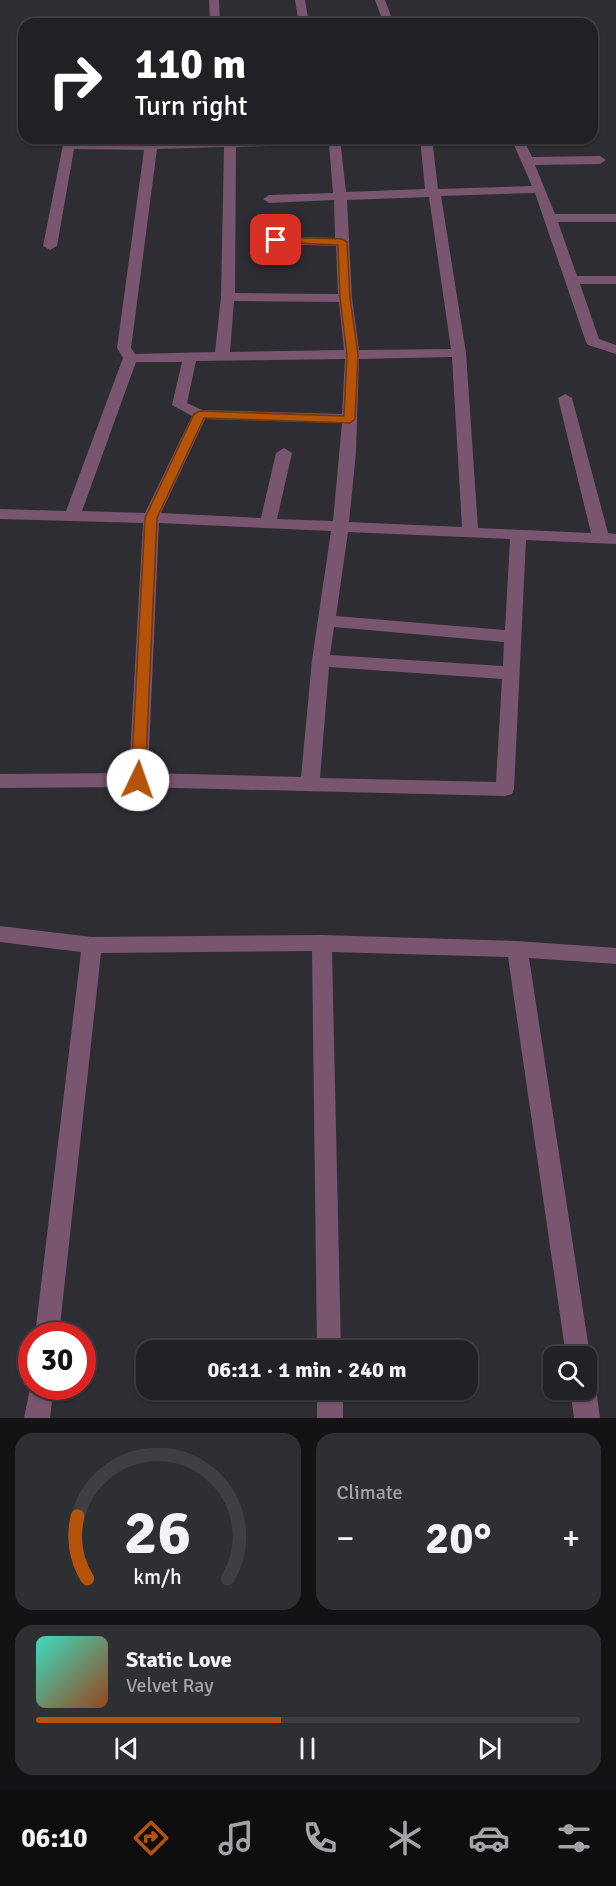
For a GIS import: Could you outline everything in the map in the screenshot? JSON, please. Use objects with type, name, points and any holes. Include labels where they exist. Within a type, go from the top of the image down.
[{"type":"street","points":[[214,0],[215,18]]},
{"type":"street","points":[[300,0],[303,18]]},
{"type":"street","points":[[380,0],[386,18]]},
{"type":"street","points":[[50,246],[69,145],[190,144]]},
{"type":"street","points":[[222,356],[228,297],[230,144]]},
{"type":"street","points":[[310,783],[321,660],[340,528],[350,419],[352,355],[345,298],[340,196],[335,144]]},
{"type":"street","points":[[429,144],[429,190],[437,200],[459,353],[470,534]]},
{"type":"street","points":[[520,144],[540,189],[593,342],[616,350]]},
{"type":"street","points":[[130,358],[124,348],[151,146]]},
{"type":"street","points":[[527,161],[600,160]]},
{"type":"street","points":[[269,199],[540,189]]},
{"type":"street","points":[[550,218],[616,218]]},
{"type":"street","points":[[276,240],[342,242]]},
{"type":"street","points":[[572,280],[616,280]]},
{"type":"street","points":[[228,297],[345,298]]},
{"type":"street","points":[[130,358],[459,353]]},
{"type":"street","points":[[190,357],[179,405],[200,414],[350,419]]},
{"type":"street","points":[[72,516],[130,358]]},
{"type":"street","points":[[0,514],[151,518],[609,539],[565,398]]},
{"type":"street","points":[[138,780],[151,518],[200,414]]},
{"type":"street","points":[[268,524],[284,453]]},
{"type":"street","points":[[0,781],[138,780],[506,789],[518,536]]},
{"type":"street","points":[[327,621],[513,637]]},
{"type":"street","points":[[321,660],[510,673]]},
{"type":"street","points":[[0,934],[92,945],[322,943],[517,949],[616,956]]},
{"type":"street","points":[[322,943],[329,1340]]},
{"type":"street","points":[[48,1322],[92,945]]},
{"type":"street","points":[[517,949],[577,1346]]},
{"type":"street","points":[[38,1418],[40,1400]]},
{"type":"street","points":[[330,1400],[330,1418]]},
{"type":"street","points":[[585,1400],[587,1418]]},
{"type":"route","points":[[138,780],[151,518],[200,414],[350,419],[352,355],[345,298],[342,242],[276,240]]}]
